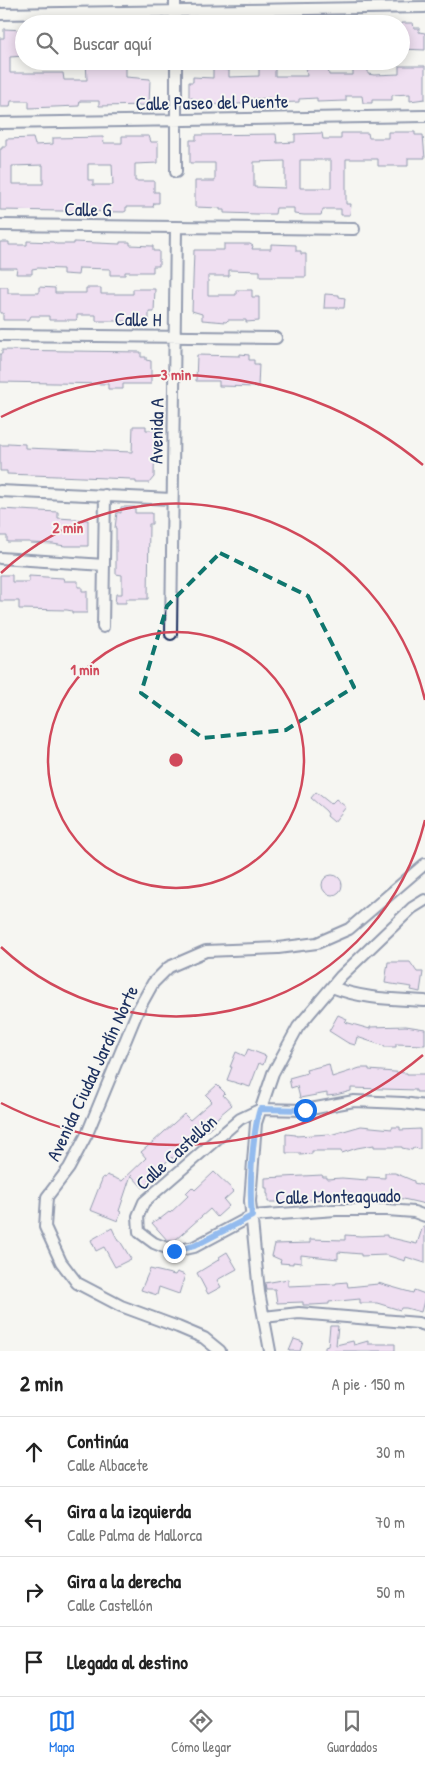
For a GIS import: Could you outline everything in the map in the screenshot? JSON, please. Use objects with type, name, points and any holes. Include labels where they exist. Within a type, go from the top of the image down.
[{"type":"street","points":[[175,0],[175,15]]},
{"type":"street","points":[[0,14],[425,7]]},
{"type":"street","points":[[176,70],[176,172]]},
{"type":"street","name":"Calle Paseo del Puente","points":[[0,123],[425,116]]},
{"type":"street","name":"Calle G","points":[[0,225],[354,229]]},
{"type":"street","name":"Avenida A","points":[[171,634],[176,228]]},
{"type":"street","name":"Calle H","points":[[0,334],[276,338]]},
{"type":"street","points":[[0,491],[172,499]]},
{"type":"street","points":[[103,627],[104,495]]},
{"type":"street","points":[[0,558],[104,566]]},
{"type":"street","name":"Avenida Ciudad Jardín Norte","points":[[220,1351],[204,1338],[121,1306],[77,1283],[61,1262],[45,1227],[47,1196],[68,1168],[87,1134],[142,1003],[153,983],[169,967],[206,951],[278,948],[317,942],[349,929],[425,864]]},
{"type":"street","points":[[270,1351],[259,1292],[250,1201],[256,1123],[260,1109],[273,1073],[298,1026],[341,976],[412,908],[425,900]]},
{"type":"street","points":[[332,987],[350,994],[366,997],[425,1001]]},
{"type":"street","points":[[260,1109],[305,1110],[354,1101],[403,1102],[425,1106]]},
{"type":"street","name":"Calle Castellón","points":[[252,1216],[194,1246],[174,1251],[154,1243],[139,1232],[138,1216],[144,1202],[240,1119],[260,1109]]},
{"type":"street","name":"Calle Monteaguado","points":[[252,1216],[336,1210],[387,1210],[414,1212],[425,1216]]},
{"type":"street","points":[[264,1316],[298,1313],[425,1325]]},
{"type":"highlighted area","points":[[220,553],[308,596],[354,687],[286,730],[203,738],[141,693],[167,606]]},
{"type":"building","points":[[410,23],[413,23],[414,28],[419,28],[419,32],[425,33],[425,50],[410,49]]},
{"type":"building","points":[[4,29],[15,30],[15,57],[10,57],[10,73],[63,73],[64,80],[87,80],[86,70],[126,70],[126,77],[150,79],[149,105],[99,106],[99,101],[80,101],[79,106],[29,108],[29,101],[11,101],[10,107],[0,107],[0,38],[4,38]]},
{"type":"building","points":[[410,66],[425,66],[425,99],[410,101],[410,94],[392,95],[392,100],[372,100],[372,103],[363,103],[362,96],[346,96],[346,101],[317,102],[317,98],[299,99],[299,102],[270,103],[270,98],[252,99],[252,103],[223,105],[194,103],[193,98],[189,98],[189,82],[193,82],[193,77],[213,78],[213,70],[229,70],[229,77],[259,76],[259,70],[275,70],[275,76],[307,76],[306,70],[328,70],[329,75],[353,75],[353,70],[368,70],[368,74],[374,75],[399,74],[399,70],[410,70]]},
{"type":"building","points":[[388,132],[415,132],[415,135],[423,135],[425,158],[408,158],[408,166],[378,166],[378,159],[346,159],[346,204],[351,204],[350,215],[341,215],[341,209],[323,209],[321,215],[304,215],[294,214],[294,208],[276,208],[275,214],[257,214],[224,213],[224,210],[220,210],[220,208],[195,207],[195,181],[215,181],[215,163],[190,163],[190,140],[196,140],[196,135],[276,134],[277,143],[295,142],[295,134],[322,133],[323,139],[341,139],[341,133],[368,133],[369,138],[388,138]],"holes":[[[300,160],[331,160],[331,188],[300,188]],[[285,161],[285,188],[254,187],[254,162]]]},
{"type":"building","points":[[122,136],[149,136],[151,142],[158,142],[158,163],[135,164],[135,181],[154,181],[154,192],[159,192],[159,203],[154,203],[153,207],[126,207],[124,212],[0,210],[0,149],[6,147],[6,139],[33,138],[35,145],[53,144],[53,138],[103,137],[104,143],[122,143]],"holes":[[[88,164],[112,164],[113,185],[93,185],[93,180],[88,180]],[[43,165],[43,184],[12,184],[12,166]]]},
{"type":"building","points":[[27,241],[53,242],[56,244],[74,244],[74,242],[120,244],[120,242],[130,242],[130,245],[153,246],[153,251],[159,251],[159,266],[153,266],[153,272],[125,272],[125,275],[110,275],[110,269],[79,268],[78,275],[63,274],[63,269],[38,268],[32,269],[32,274],[16,274],[17,268],[0,268],[0,242],[9,242],[9,245],[27,245]]},
{"type":"building","points":[[224,244],[250,244],[253,246],[252,249],[271,249],[271,244],[296,245],[296,251],[306,254],[306,277],[260,277],[260,271],[229,270],[229,276],[208,276],[208,295],[236,295],[236,290],[252,290],[252,297],[259,297],[259,321],[228,320],[226,322],[202,320],[202,314],[192,311],[194,250],[224,250]]},
{"type":"building","points":[[0,287],[8,287],[8,293],[39,293],[39,287],[55,288],[55,293],[86,293],[86,288],[101,288],[101,294],[133,294],[133,289],[155,289],[154,312],[149,312],[149,320],[144,321],[96,321],[96,315],[77,315],[76,320],[49,320],[49,316],[31,316],[29,320],[3,320],[3,313],[0,313]]},
{"type":"building","points":[[325,294],[339,295],[339,297],[345,298],[344,308],[324,308]]},
{"type":"building","points":[[2,350],[141,352],[141,357],[146,357],[146,360],[151,361],[151,384],[123,384],[123,389],[108,389],[108,384],[0,382],[0,354],[2,354]]},
{"type":"building","points":[[240,354],[249,355],[249,360],[254,360],[254,364],[259,364],[258,387],[219,386],[219,381],[196,381],[197,355],[240,356]]},
{"type":"building","points":[[133,426],[146,426],[146,430],[155,430],[154,477],[149,483],[136,483],[136,481],[131,481],[131,479],[7,474],[7,471],[0,471],[0,445],[8,445],[8,443],[25,444],[25,448],[132,452]]},
{"type":"building","points":[[121,507],[135,507],[135,513],[152,513],[152,524],[149,524],[148,599],[126,599],[126,603],[115,603],[116,594],[122,594],[122,575],[116,574],[115,528],[117,512],[121,513]]},
{"type":"building","points":[[0,509],[58,512],[58,518],[88,520],[88,546],[7,542],[7,536],[1,536],[0,533]]},
{"type":"building","points":[[0,575],[12,575],[12,582],[29,582],[29,576],[78,581],[78,587],[82,587],[82,591],[87,591],[87,613],[72,613],[72,611],[67,610],[19,609],[19,601],[0,601]]},
{"type":"building","points":[[316,792],[331,804],[336,799],[346,807],[334,822],[327,816],[326,811],[311,798]]},
{"type":"building","points":[[332,875],[339,878],[342,885],[339,892],[332,895],[325,892],[322,885],[325,878]]},
{"type":"building","points":[[388,962],[410,962],[417,972],[423,972],[420,992],[411,990],[412,987],[385,983]]},
{"type":"building","points":[[338,1015],[347,1019],[345,1022],[370,1029],[370,1027],[406,1026],[425,1029],[425,1045],[396,1044],[396,1047],[384,1047],[357,1037],[355,1045],[348,1043],[329,1031]]},
{"type":"building","points":[[248,1049],[266,1056],[263,1065],[259,1063],[250,1087],[227,1080],[236,1052],[245,1056]]},
{"type":"building","points":[[329,1064],[332,1077],[360,1068],[407,1074],[425,1074],[425,1092],[416,1092],[416,1090],[351,1088],[351,1091],[336,1095],[327,1096],[327,1093],[300,1098],[297,1086],[291,1088],[289,1078],[307,1073],[306,1070]]},
{"type":"building","points":[[217,1085],[225,1093],[223,1095],[232,1105],[220,1115],[213,1123],[214,1125],[207,1131],[205,1128],[174,1160],[172,1157],[155,1172],[148,1180],[150,1182],[143,1188],[131,1175],[119,1211],[121,1212],[118,1221],[90,1210],[103,1177],[105,1178],[107,1175],[122,1181],[146,1158],[141,1152],[184,1114],[190,1120],[212,1101],[206,1095]]},
{"type":"building","points":[[361,1126],[392,1129],[392,1127],[400,1127],[400,1130],[420,1129],[420,1149],[374,1147],[374,1145],[342,1153],[341,1151],[312,1151],[312,1154],[300,1155],[300,1153],[286,1153],[286,1134],[296,1136],[330,1135]]},
{"type":"building","points":[[214,1172],[234,1191],[224,1200],[229,1206],[217,1217],[210,1209],[173,1242],[172,1240],[168,1241],[152,1223],[170,1213],[188,1196],[186,1193],[192,1187],[195,1190]]},
{"type":"building","points":[[385,1173],[395,1173],[414,1181],[414,1183],[425,1186],[425,1204],[399,1198],[383,1199],[383,1197],[356,1196],[356,1198],[304,1200],[304,1204],[294,1205],[294,1202],[268,1202],[267,1188],[265,1188],[265,1178],[322,1175],[327,1177],[327,1179],[367,1180],[367,1177],[385,1178]]},
{"type":"building","points":[[423,1226],[425,1226],[425,1263],[406,1257],[405,1261],[386,1255],[361,1256],[361,1254],[338,1252],[338,1259],[301,1255],[301,1263],[293,1262],[293,1264],[280,1263],[281,1260],[272,1256],[275,1244],[310,1243],[310,1239],[345,1240],[345,1235],[387,1235],[387,1237],[417,1244]]},
{"type":"building","points":[[112,1228],[118,1241],[120,1241],[131,1259],[115,1267],[104,1247],[96,1251],[91,1240]]},
{"type":"building","points":[[227,1252],[237,1269],[217,1280],[221,1287],[208,1294],[197,1273],[220,1259],[219,1257]]},
{"type":"building","points":[[150,1269],[175,1275],[177,1272],[185,1275],[179,1294],[159,1287],[157,1295],[141,1290]]},
{"type":"building","points":[[288,1279],[288,1286],[347,1282],[348,1287],[378,1283],[413,1293],[414,1290],[425,1294],[425,1297],[421,1312],[406,1308],[401,1308],[400,1310],[377,1303],[360,1303],[360,1299],[312,1305],[303,1305],[303,1302],[277,1303],[275,1289],[266,1289],[265,1283]]},
{"type":"building","points":[[330,1326],[338,1326],[336,1345],[353,1341],[354,1345],[368,1341],[368,1344],[395,1344],[395,1351],[325,1351],[325,1347],[328,1346]]},
{"type":"building","points":[[294,1339],[303,1342],[300,1351],[289,1351]]},
{"type":"route","points":[[174,1251],[194,1246],[252,1216],[250,1201],[256,1123],[260,1109],[305,1110]]}]
